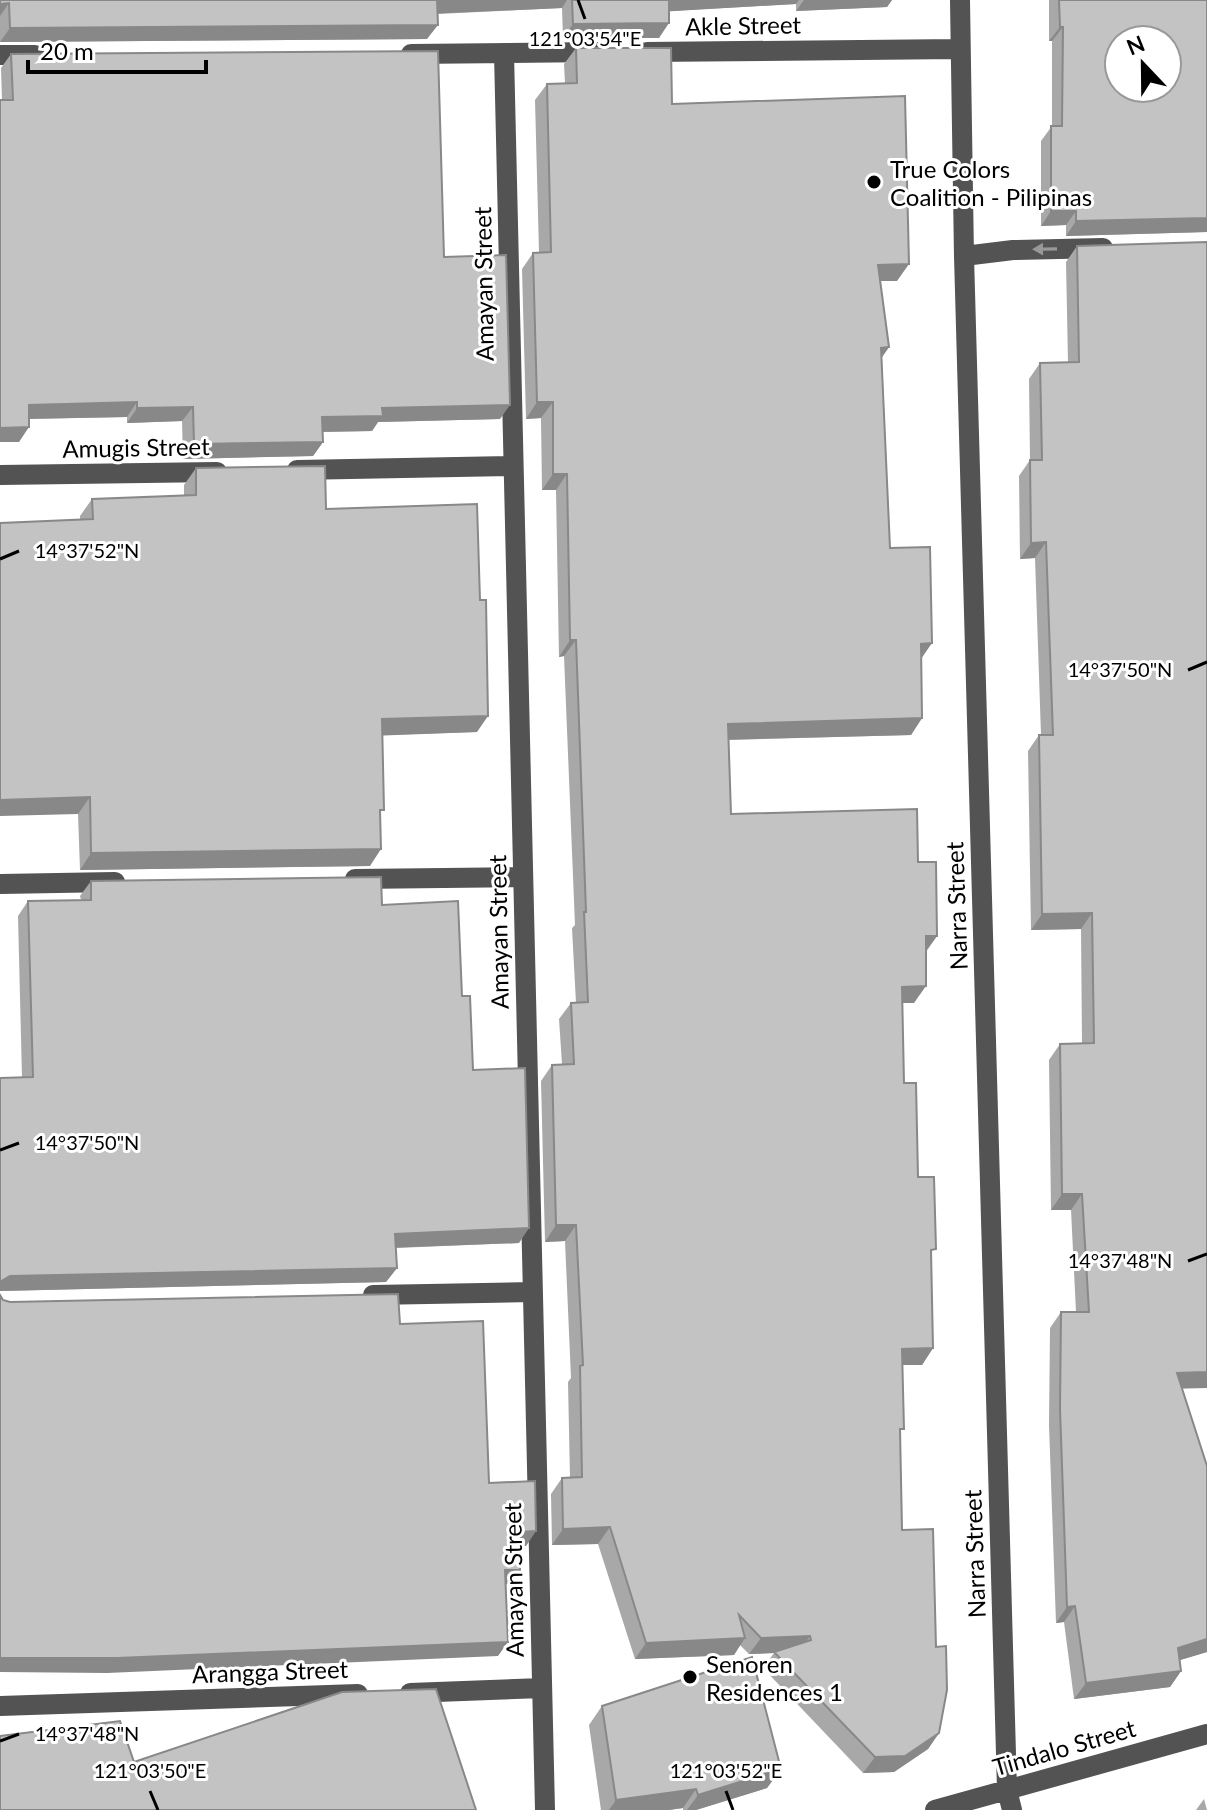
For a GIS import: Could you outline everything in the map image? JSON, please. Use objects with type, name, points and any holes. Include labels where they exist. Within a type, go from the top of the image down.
[{"type":"street","name":"Narra Street","points":[[960,0],[964,256],[1009,1800]]},
{"type":"street","name":"Akle Street","points":[[394,54],[959,49]]},
{"type":"street","name":"Amayan Street","points":[[504,53],[545,1810]]},
{"type":"street","points":[[0,55],[48,55]]},
{"type":"street","points":[[964,256],[1013,250],[1118,247]]},
{"type":"street","points":[[280,471],[513,466]]},
{"type":"street","name":"Amugis Street","points":[[0,475],[233,471]]},
{"type":"street","points":[[333,879],[523,877]]},
{"type":"street","points":[[0,884],[143,882]]},
{"type":"street","points":[[360,1296],[533,1292]]},
{"type":"street","name":"Arangga Street","points":[[0,1706],[542,1688]]},
{"type":"street","name":"Tindalo Street","points":[[935,1810],[1009,1800],[1207,1734]]},
{"type":"building","points":[[0,0],[437,0],[438,25],[10,28],[9,3],[0,4]]},
{"type":"building","points":[[572,0],[669,0],[669,23],[573,24]]},
{"type":"building","points":[[1059,0],[1207,0],[1207,218],[1076,221],[1076,211],[1051,211],[1051,126],[1062,126],[1063,27],[1060,27]]},
{"type":"building","points":[[576,48],[671,48],[672,104],[905,96],[909,264],[878,265],[889,347],[881,348],[890,548],[930,547],[932,643],[921,644],[922,718],[728,724],[731,814],[917,809],[918,862],[936,862],[937,936],[926,936],[926,986],[902,987],[904,1083],[916,1083],[918,1177],[934,1177],[936,1249],[931,1250],[933,1348],[902,1349],[904,1429],[900,1429],[902,1530],[933,1529],[936,1647],[946,1646],[947,1690],[939,1733],[905,1756],[875,1757],[774,1652],[811,1640],[810,1636],[761,1638],[739,1615],[745,1638],[646,1643],[610,1527],[563,1529],[562,1478],[582,1477],[580,1366],[583,1365],[576,1225],[556,1225],[552,1065],[574,1064],[571,1003],[588,1002],[586,912],[576,640],[570,640],[567,474],[553,474],[553,402],[537,402],[533,253],[551,252],[547,84],[577,83]]},
{"type":"building","points":[[438,51],[444,257],[506,255],[510,405],[382,408],[383,416],[322,417],[323,442],[194,444],[193,407],[137,408],[137,402],[29,405],[29,427],[0,428],[0,100],[13,100],[11,54]]},
{"type":"building","points":[[1207,242],[1207,1372],[1177,1373],[1207,1466],[1207,1639],[1178,1648],[1181,1671],[1086,1683],[1075,1606],[1067,1607],[1060,1409],[1061,1312],[1089,1312],[1082,1194],[1062,1194],[1060,1044],[1094,1043],[1092,913],[1042,914],[1039,735],[1053,735],[1046,542],[1031,543],[1030,460],[1042,460],[1040,363],[1079,362],[1077,246]]},
{"type":"building","points":[[325,466],[326,509],[477,504],[480,600],[486,600],[488,716],[382,719],[384,810],[380,810],[381,849],[91,853],[90,797],[0,800],[0,523],[93,519],[92,499],[196,495],[196,468]]},
{"type":"building","points":[[381,877],[382,905],[458,901],[462,996],[470,996],[473,1070],[525,1068],[529,1228],[395,1234],[397,1268],[10,1276],[0,1282],[0,1078],[33,1077],[28,901],[91,900],[91,881]]},
{"type":"building","points":[[398,1294],[400,1324],[483,1321],[489,1483],[535,1481],[536,1531],[519,1532],[520,1570],[505,1570],[508,1642],[117,1658],[0,1658],[0,1295],[10,1302]]},
{"type":"building","points":[[752,1657],[781,1769],[698,1795],[696,1789],[616,1800],[602,1706]]},
{"type":"building","points":[[436,1689],[476,1810],[0,1810],[0,1736],[120,1721],[134,1762],[342,1692]]},
{"type":"place","name":"True Colors Coalition - Pilipinas","points":[[874,182]]},
{"type":"place","name":"Senoren Residences 1","points":[[690,1677]]}]
